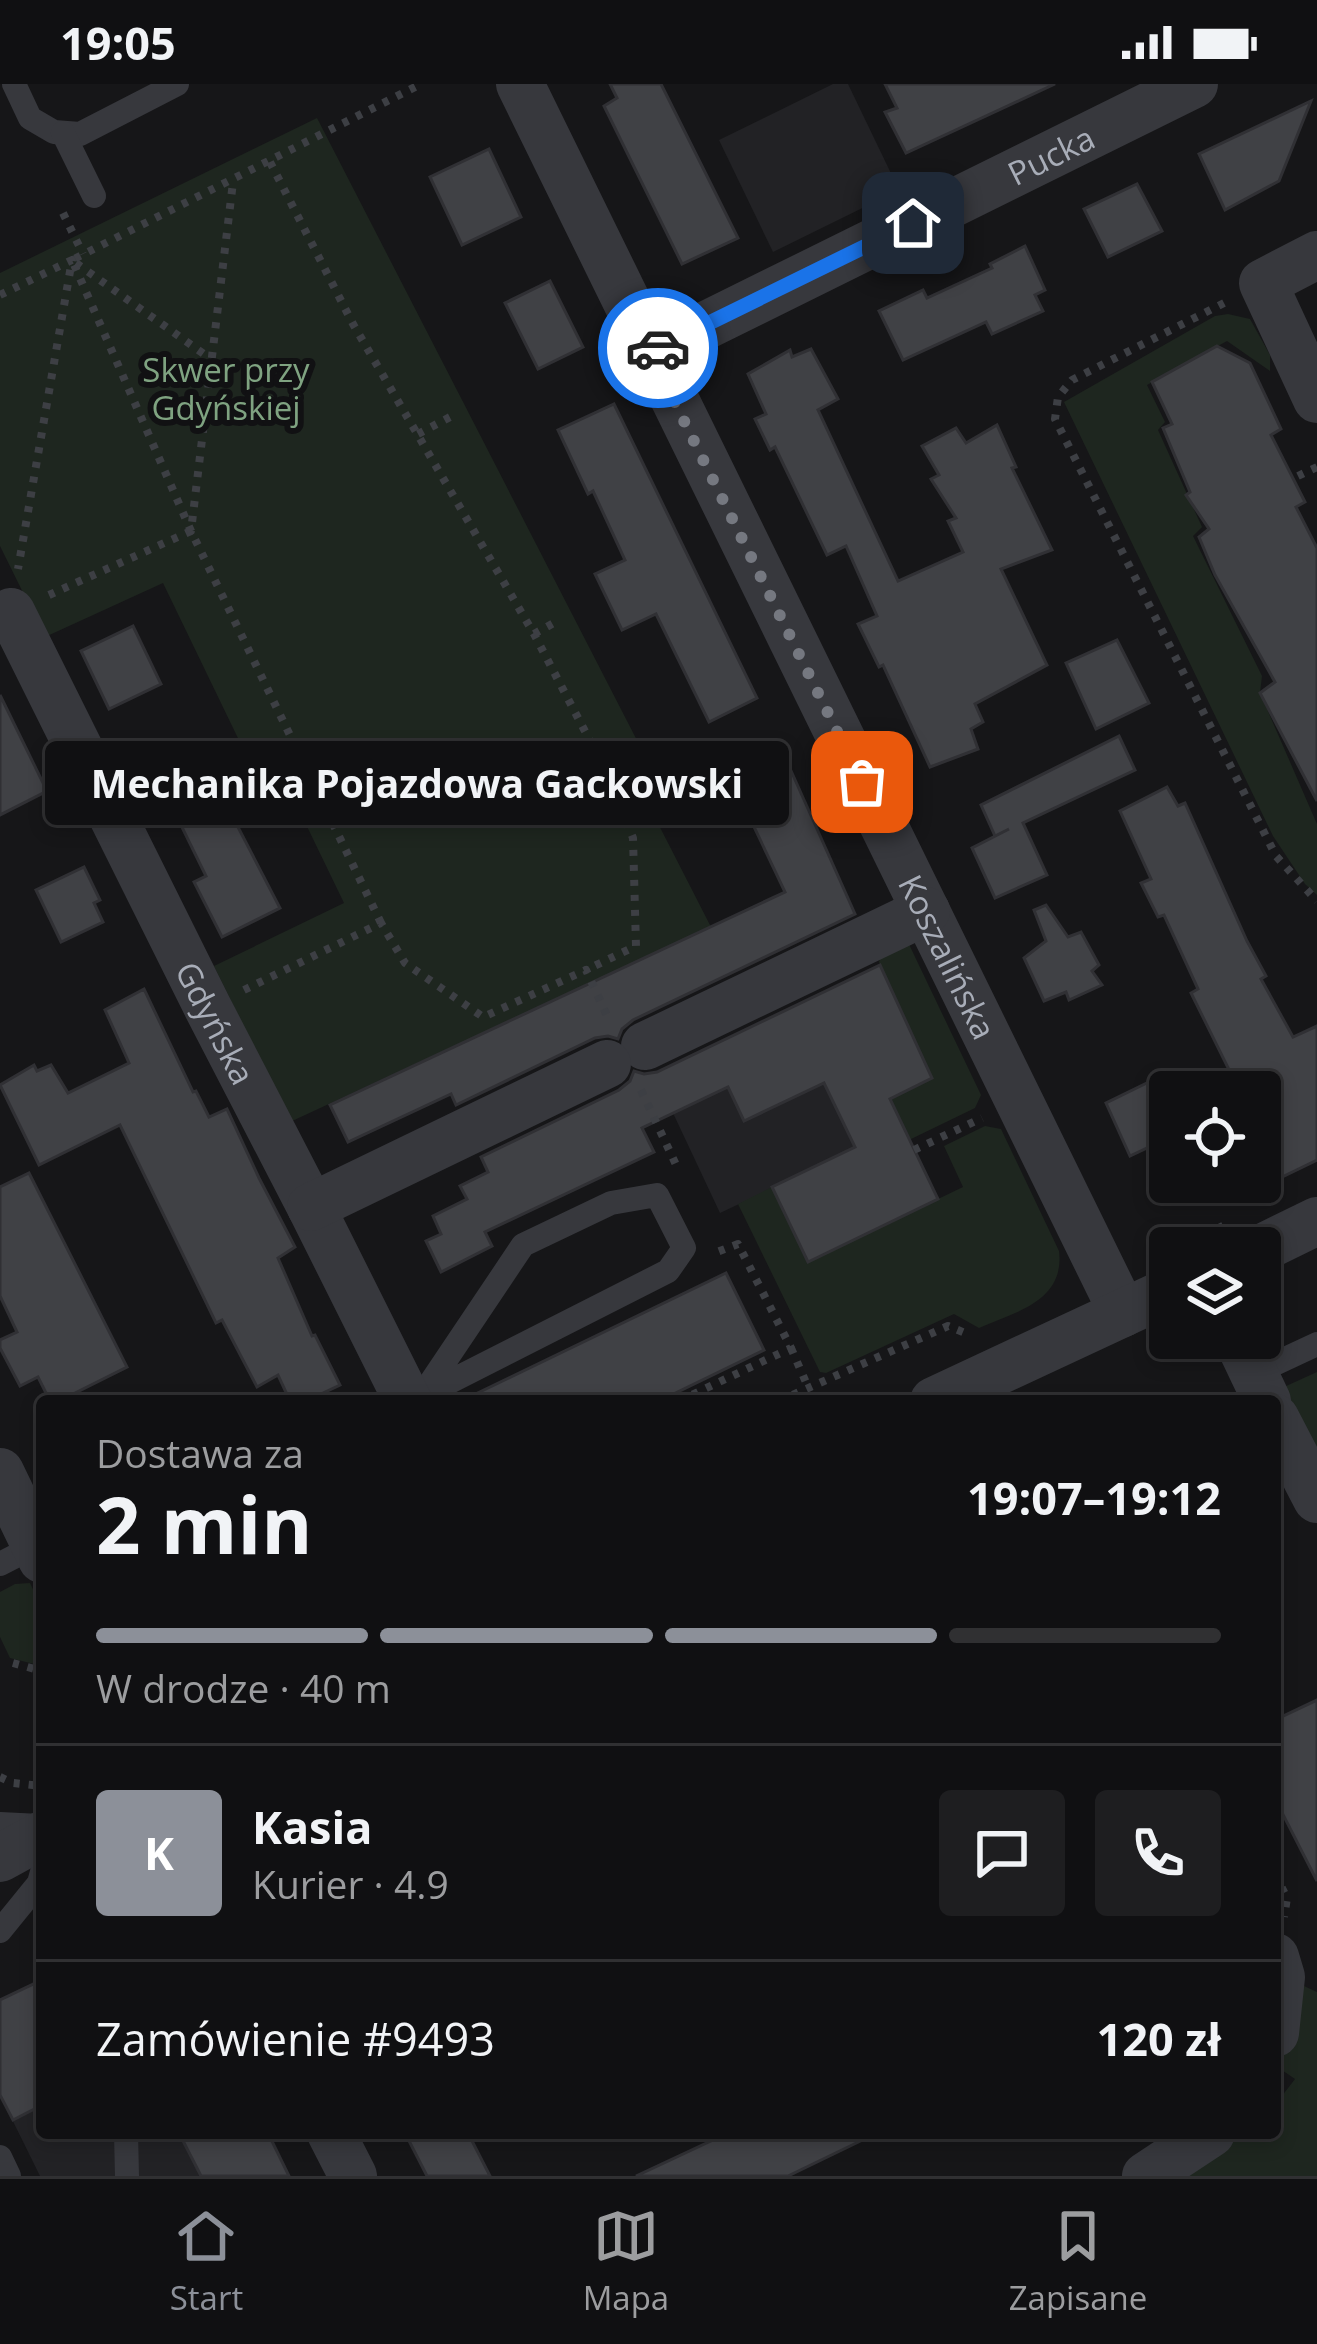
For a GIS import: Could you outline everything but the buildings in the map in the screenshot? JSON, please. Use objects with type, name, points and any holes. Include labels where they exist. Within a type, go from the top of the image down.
[{"type":"street","name":"Koszalińska","points":[[520,84],[1123,1313]]},
{"type":"street","name":"Pucka","points":[[650,352],[1194,84]]},
{"type":"street","points":[[1317,255],[1263,283],[1317,399]]},
{"type":"street","name":"Gdyńska","points":[[9,624],[412,1395]]},
{"type":"street","points":[[311,1207],[926,911]]},
{"type":"street","points":[[1281,1239],[1317,1221]]},
{"type":"street","points":[[947,1395],[1149,1301]]},
{"type":"street","points":[[1281,1430],[1317,1499]]},
{"type":"street","points":[[0,1472],[26,1557]]},
{"type":"street","points":[[0,1858],[36,1834]]},
{"type":"street","points":[[334,2139],[353,2176]]},
{"type":"street","points":[[1146,2176],[1202,2139]]},
{"type":"lane","points":[[14,84],[30,118],[54,132],[80,134],[178,84]]},
{"type":"lane","points":[[63,133],[94,196]]},
{"type":"lane","points":[[417,1395],[523,1245],[611,1204],[657,1195],[684,1248],[668,1271],[422,1395]]},
{"type":"lane","points":[[1252,1371],[1317,1345]]},
{"type":"lane","points":[[0,1823],[36,1829]]},
{"type":"lane","points":[[0,1931],[36,1885]]},
{"type":"lane","points":[[126,2139],[127,2176]]},
{"type":"lane","points":[[0,2157],[9,2176]]},
{"type":"path","points":[[0,295],[421,84]]},
{"type":"path","points":[[270,162],[352,324],[534,634],[609,777],[633,838],[636,946],[586,970]]},
{"type":"path","points":[[191,531],[233,180]]},
{"type":"path","points":[[72,260],[212,358]]},
{"type":"path","points":[[72,260],[191,531],[381,922]]},
{"type":"path","points":[[9,624],[72,260]]},
{"type":"path","points":[[1263,283],[1072,380],[1058,397],[1055,419],[1276,856],[1317,901]]},
{"type":"path","points":[[418,434],[449,417]]},
{"type":"path","points":[[1298,476],[1317,467]]},
{"type":"path","points":[[9,624],[191,531]]},
{"type":"path","points":[[534,634],[559,620]]},
{"type":"path","points":[[914,1150],[1000,1109]]},
{"type":"path","points":[[791,1395],[948,1326],[977,1338]]},
{"type":"path","points":[[791,1348],[808,1387]]},
{"type":"path","points":[[13,1663],[36,1669]]},
{"type":"path","points":[[0,1777],[36,1785]]},
{"type":"shaded area","points":[[833,84],[848,84],[899,190],[773,252],[719,140]]},
{"type":"shaded area","points":[[900,1007],[932,1078],[890,1100],[938,1199],[773,1188],[720,1213],[673,1113]]},
{"type":"shaded area","points":[[36,1983],[36,2139],[271,2139],[289,2176],[40,2176],[0,2095],[0,2000]]},
{"type":"green space","name":"Skwer przy Gdyńskiej","points":[[317,118],[662,789],[645,798],[711,927],[290,1122],[214,966],[344,903],[286,783],[264,792],[163,583],[45,637],[0,546],[0,273]]},
{"type":"green space","points":[[1215,316],[1250,319],[1270,355],[1270,371],[1227,341],[1147,385],[1165,422],[1158,430],[1202,527],[1193,536],[1262,676],[1260,693],[1317,824],[1317,895],[1273,836],[1064,402]]},
{"type":"green space","points":[[905,936],[981,1095],[975,1108],[909,1140],[890,1099],[932,1078],[879,962],[883,947]]},
{"type":"green space","points":[[985,1126],[1001,1129],[1059,1251],[1054,1282],[1022,1310],[979,1328],[954,1314],[820,1372],[738,1204],[772,1187],[938,1199],[963,1187],[944,1146]]},
{"type":"green space","points":[[1317,1372],[1317,1461],[1284,1387]]},
{"type":"green space","points":[[30,1583],[36,1596],[36,1664],[10,1658],[0,1637],[0,1592]]},
{"type":"green space","points":[[1293,1981],[1317,1992],[1317,2176],[1179,2176],[1231,2139],[1281,2139],[1281,2097],[1295,2079],[1281,2069],[1281,2041]]},
{"type":"way so far","points":[[658,348],[650,352],[862,782]]},
{"type":"place","name":"Mechanika Pojazdowa Gackowski","points":[[862,782]]},
{"type":"route","points":[[658,348],[913,223]]}]
